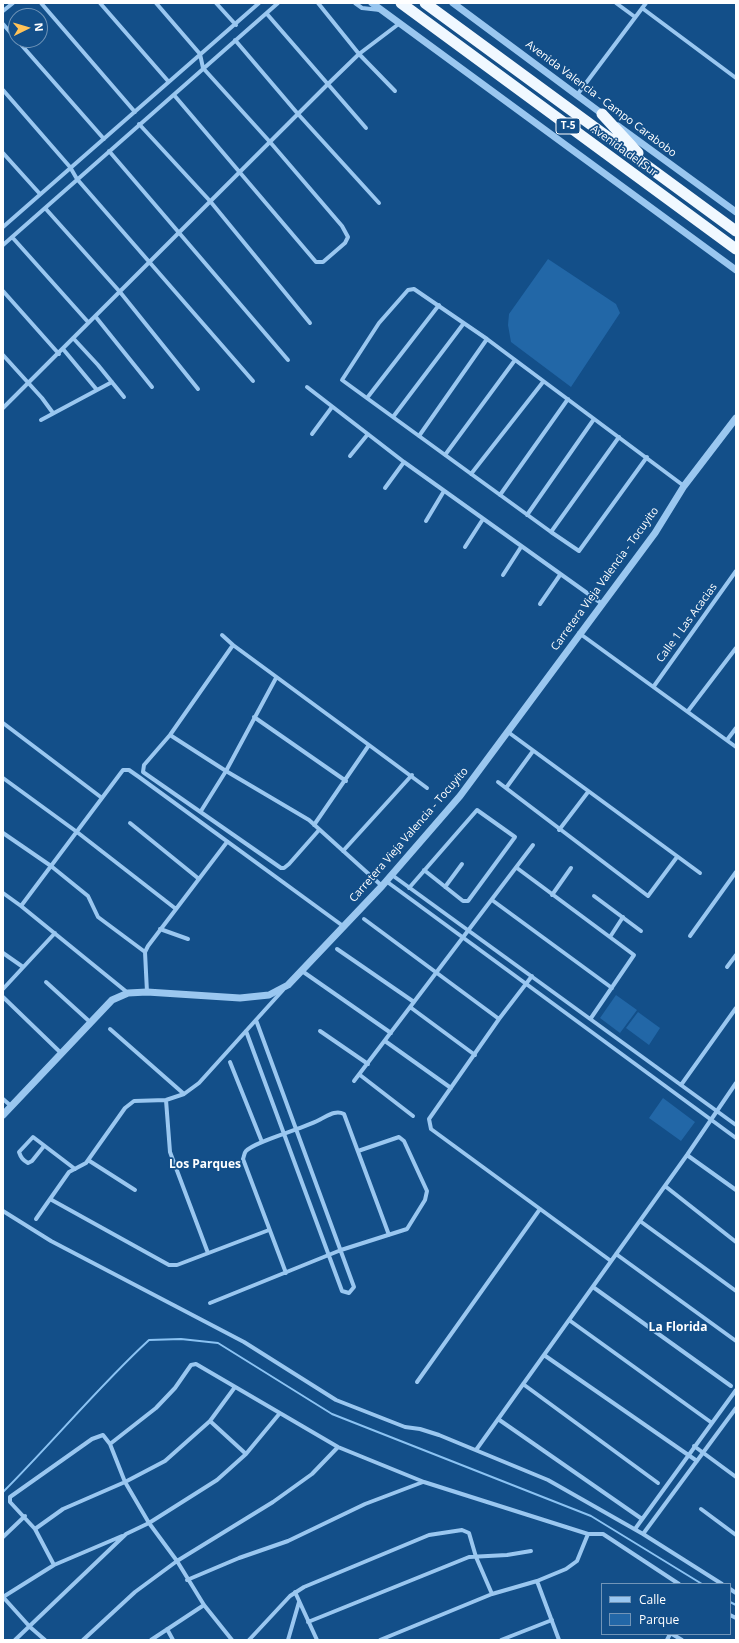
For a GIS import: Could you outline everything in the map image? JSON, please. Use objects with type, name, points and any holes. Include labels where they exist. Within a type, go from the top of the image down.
[{"type":"highway","name":"Avenida del Sur","points":[[400,3],[736,250]]},
{"type":"highway","name":"Avenida del Sur","points":[[425,3],[736,231]]},
{"type":"highway","points":[[602,114],[656,172]]},
{"type":"street","points":[[3,11],[12,3]]},
{"type":"street","points":[[41,3],[135,112]]},
{"type":"street","points":[[100,3],[168,81]]},
{"type":"street","points":[[156,3],[200,54],[204,68],[270,142],[347,233],[348,237],[345,243],[324,262],[316,262],[174,96]]},
{"type":"street","points":[[216,3],[236,25]]},
{"type":"street","points":[[3,227],[70,167],[135,112],[168,81],[236,25],[259,3]]},
{"type":"street","points":[[3,245],[278,3]]},
{"type":"street","points":[[318,3],[359,54],[395,91]]},
{"type":"street","points":[[354,3],[362,8],[383,11]]},
{"type":"street","points":[[372,3],[400,22],[736,270]]},
{"type":"street","name":"Avenida Valencia - Campo Carabobo","points":[[453,3],[736,212]]},
{"type":"street","points":[[616,3],[635,17]]},
{"type":"street","points":[[577,95],[646,3]]},
{"type":"street","points":[[642,8],[736,78]]},
{"type":"street","points":[[267,14],[366,128]]},
{"type":"street","points":[[3,408],[29,384],[88,322],[120,292],[178,232],[328,84],[359,54],[400,22]]},
{"type":"street","points":[[235,40],[298,114],[379,203]]},
{"type":"street","points":[[25,48],[104,139]]},
{"type":"street","points":[[3,90],[70,167],[77,179],[253,381]]},
{"type":"street","points":[[139,124],[210,201],[310,323]]},
{"type":"street","points":[[109,151],[288,360]]},
{"type":"street","points":[[3,153],[40,194]]},
{"type":"street","points":[[45,208],[120,292],[198,389]]},
{"type":"street","points":[[3,219],[7,223]]},
{"type":"street","points":[[12,237],[88,322]]},
{"type":"street","points":[[647,457],[579,551],[527,515],[342,380],[379,323],[408,290],[414,289],[487,339],[543,382],[647,457],[684,486]]},
{"type":"street","points":[[3,291],[58,354]]},
{"type":"street","points":[[367,398],[439,305]]},
{"type":"street","points":[[95,316],[152,387]]},
{"type":"street","points":[[393,417],[464,323]]},
{"type":"street","points":[[73,338],[124,397]]},
{"type":"street","points":[[419,436],[487,339]]},
{"type":"street","points":[[63,349],[97,390]]},
{"type":"street","points":[[3,355],[42,398],[53,413]]},
{"type":"street","points":[[445,455],[515,360]]},
{"type":"street","points":[[41,420],[112,382]]},
{"type":"street","points":[[471,474],[543,382]]},
{"type":"street","points":[[307,387],[404,462],[601,603]]},
{"type":"street","points":[[500,495],[568,399]]},
{"type":"street","points":[[312,434],[332,407]]},
{"type":"street","name":"Carretera Vieja Valencia - Tocuyito","points":[[3,1115],[112,1000],[128,993],[147,992],[240,998],[269,995],[288,985],[392,875],[460,796],[654,533],[684,486],[736,418]]},
{"type":"street","points":[[527,515],[594,419]]},
{"type":"street","points":[[350,456],[368,434]]},
{"type":"street","points":[[551,532],[619,437]]},
{"type":"street","points":[[385,488],[404,462]]},
{"type":"street","points":[[426,521],[444,491]]},
{"type":"street","points":[[464,546],[483,520]]},
{"type":"street","points":[[503,575],[521,547]]},
{"type":"street","name":"Calle 1 Las Acacias","points":[[654,686],[736,570]]},
{"type":"street","points":[[540,604],[560,575]]},
{"type":"street","points":[[579,633],[736,747]]},
{"type":"street","points":[[222,635],[276,678],[412,775],[427,788]]},
{"type":"street","points":[[233,645],[170,735],[144,765],[143,772],[281,868],[284,868],[289,864],[319,830]]},
{"type":"street","points":[[688,711],[736,648]]},
{"type":"street","points":[[201,811],[226,771],[276,678]]},
{"type":"street","points":[[254,717],[346,781]]},
{"type":"street","points":[[3,724],[102,798]]},
{"type":"street","points":[[727,740],[736,728]]},
{"type":"street","points":[[508,732],[533,752],[700,873]]},
{"type":"street","points":[[170,735],[314,825],[384,883],[463,937],[736,1138]]},
{"type":"street","points":[[314,825],[346,781],[369,745]]},
{"type":"street","points":[[506,788],[533,752]]},
{"type":"street","points":[[21,906],[123,770],[129,770],[343,926]]},
{"type":"street","points":[[343,850],[412,775]]},
{"type":"street","points":[[3,778],[77,832],[176,908]]},
{"type":"street","points":[[498,782],[559,830],[648,896],[677,857]]},
{"type":"street","points":[[559,830],[588,792]]},
{"type":"street","points":[[409,888],[424,870],[477,810],[515,837],[468,902],[462,901],[424,870]]},
{"type":"street","points":[[130,823],[199,879]]},
{"type":"street","points":[[3,833],[50,866],[88,896],[98,917],[145,952]]},
{"type":"street","points":[[147,992],[145,952],[160,929],[227,842]]},
{"type":"street","points":[[354,1082],[533,845]]},
{"type":"street","points":[[445,887],[462,864]]},
{"type":"street","points":[[517,868],[634,955],[591,1018]]},
{"type":"street","points":[[552,895],[571,868]]},
{"type":"street","points":[[690,936],[736,872]]},
{"type":"street","points":[[392,875],[591,1018],[736,1125]]},
{"type":"street","points":[[3,893],[55,933],[128,993]]},
{"type":"street","points":[[594,896],[641,931]]},
{"type":"street","points":[[492,900],[612,988]]},
{"type":"street","points":[[610,937],[623,917]]},
{"type":"street","points":[[364,919],[499,1019]]},
{"type":"street","points":[[160,929],[188,939]]},
{"type":"street","points":[[3,989],[55,933]]},
{"type":"street","points":[[337,948],[414,1002]]},
{"type":"street","points":[[3,953],[23,967]]},
{"type":"street","points":[[727,967],[736,954]]},
{"type":"street","points":[[302,971],[391,1033]]},
{"type":"street","points":[[532,976],[499,1019],[429,1119],[431,1129],[611,1261]]},
{"type":"street","points":[[46,982],[90,1022]]},
{"type":"street","points":[[36,1219],[69,1172],[86,1163],[125,1108],[134,1101],[166,1100],[184,1094],[199,1083],[288,985]]},
{"type":"street","points":[[3,997],[61,1053]]},
{"type":"street","points":[[410,1007],[475,1055]]},
{"type":"street","points":[[681,1085],[736,1008]]},
{"type":"street","points":[[246,1031],[342,1291],[349,1293],[354,1287],[256,1020]]},
{"type":"street","points":[[110,1029],[184,1094]]},
{"type":"street","points":[[320,1031],[368,1064]]},
{"type":"street","points":[[385,1041],[451,1088]]},
{"type":"street","points":[[230,1062],[262,1142]]},
{"type":"street","points":[[360,1075],[413,1116]]},
{"type":"street","points":[[476,1450],[687,1155],[736,1083]]},
{"type":"street","points":[[3,1099],[11,1106]]},
{"type":"street","points":[[166,1100],[170,1152],[208,1253]]},
{"type":"street","points":[[286,1273],[243,1160],[246,1150],[262,1142],[284,1135],[340,1112],[344,1114],[389,1235]]},
{"type":"street","points":[[44,1146],[32,1161],[28,1163],[20,1156],[20,1152],[33,1137],[75,1169]]},
{"type":"street","points":[[210,1303],[341,1250],[407,1229],[425,1200],[427,1191],[402,1138],[399,1137],[358,1151]]},
{"type":"street","points":[[687,1155],[736,1190]]},
{"type":"street","points":[[88,1160],[135,1190]]},
{"type":"street","points":[[665,1186],[736,1242]]},
{"type":"street","points":[[50,1199],[169,1265],[177,1265],[270,1230]]},
{"type":"street","points":[[417,1382],[540,1209]]},
{"type":"street","points":[[3,1211],[51,1241],[244,1342],[336,1400],[405,1427],[420,1429],[476,1450],[548,1480],[635,1529],[720,1583]]},
{"type":"street","points":[[640,1221],[736,1291]]},
{"type":"street","points":[[616,1254],[736,1341]]},
{"type":"street","points":[[593,1287],[731,1386]]},
{"type":"street","points":[[569,1320],[712,1423]]},
{"type":"street","points":[[544,1355],[697,1461]]},
{"type":"street","points":[[110,1444],[156,1408],[175,1388],[193,1364],[338,1447],[424,1482],[588,1534],[603,1534],[677,1583]]},
{"type":"street","points":[[523,1384],[658,1483]]},
{"type":"street","points":[[35,1529],[63,1509],[125,1482],[165,1461],[210,1421],[235,1387]]},
{"type":"street","points":[[635,1529],[688,1454],[736,1390]]},
{"type":"street","points":[[643,1534],[736,1408]]},
{"type":"street","points":[[45,1640],[30,1627],[3,1597],[54,1565],[126,1534],[149,1522],[217,1480],[246,1454],[280,1413]]},
{"type":"street","points":[[498,1419],[642,1519]]},
{"type":"street","points":[[210,1421],[246,1454]]},
{"type":"street","points":[[54,1565],[35,1529],[25,1516],[10,1502],[11,1495],[100,1435],[105,1436],[110,1444],[125,1482],[149,1522],[177,1561],[187,1580],[204,1605],[232,1640]]},
{"type":"street","points":[[694,1446],[736,1477]]},
{"type":"street","points":[[83,1640],[135,1592],[177,1561],[273,1502],[312,1474],[338,1447]]},
{"type":"street","points":[[187,1580],[239,1558],[288,1541],[365,1504],[424,1482]]},
{"type":"street","points":[[701,1509],[736,1535]]},
{"type":"street","points":[[3,1537],[25,1516]]},
{"type":"street","points":[[249,1640],[295,1592],[367,1560],[429,1535],[465,1530],[469,1532],[476,1557],[492,1594]]},
{"type":"street","points":[[15,1640],[126,1534]]},
{"type":"street","points":[[380,1640],[492,1594],[537,1581],[566,1569],[577,1561],[588,1534]]},
{"type":"street","points":[[308,1622],[466,1558],[530,1551]]},
{"type":"street","points":[[537,1581],[559,1640]]},
{"type":"street","points":[[295,1592],[317,1640]]},
{"type":"street","points":[[288,1640],[299,1602]]},
{"type":"street","points":[[151,1640],[204,1605]]},
{"type":"street","points":[[501,1640],[552,1620]]},
{"type":"street","points":[[167,1629],[173,1640]]},
{"type":"street","points":[[673,1635],[682,1640]]},
{"type":"green space","points":[[548,259],[616,304],[620,313],[571,387],[511,342],[508,325],[509,314]]},
{"type":"green space","points":[[616,995],[637,1010],[620,1033],[600,1018]]},
{"type":"green space","points":[[638,1012],[660,1028],[649,1045],[626,1028]]},
{"type":"green space","points":[[663,1098],[695,1122],[681,1141],[649,1118]]},
{"type":"waterway","points":[[3,1492],[130,1358],[149,1340],[181,1339],[218,1343],[332,1414],[591,1516],[700,1583]]},
{"type":"waterway","points":[[731,1602],[736,1605]]},
{"type":"district","name":"Los Parques","points":[[205,1165]]},
{"type":"district","name":"La Florida","points":[[678,1328]]}]
